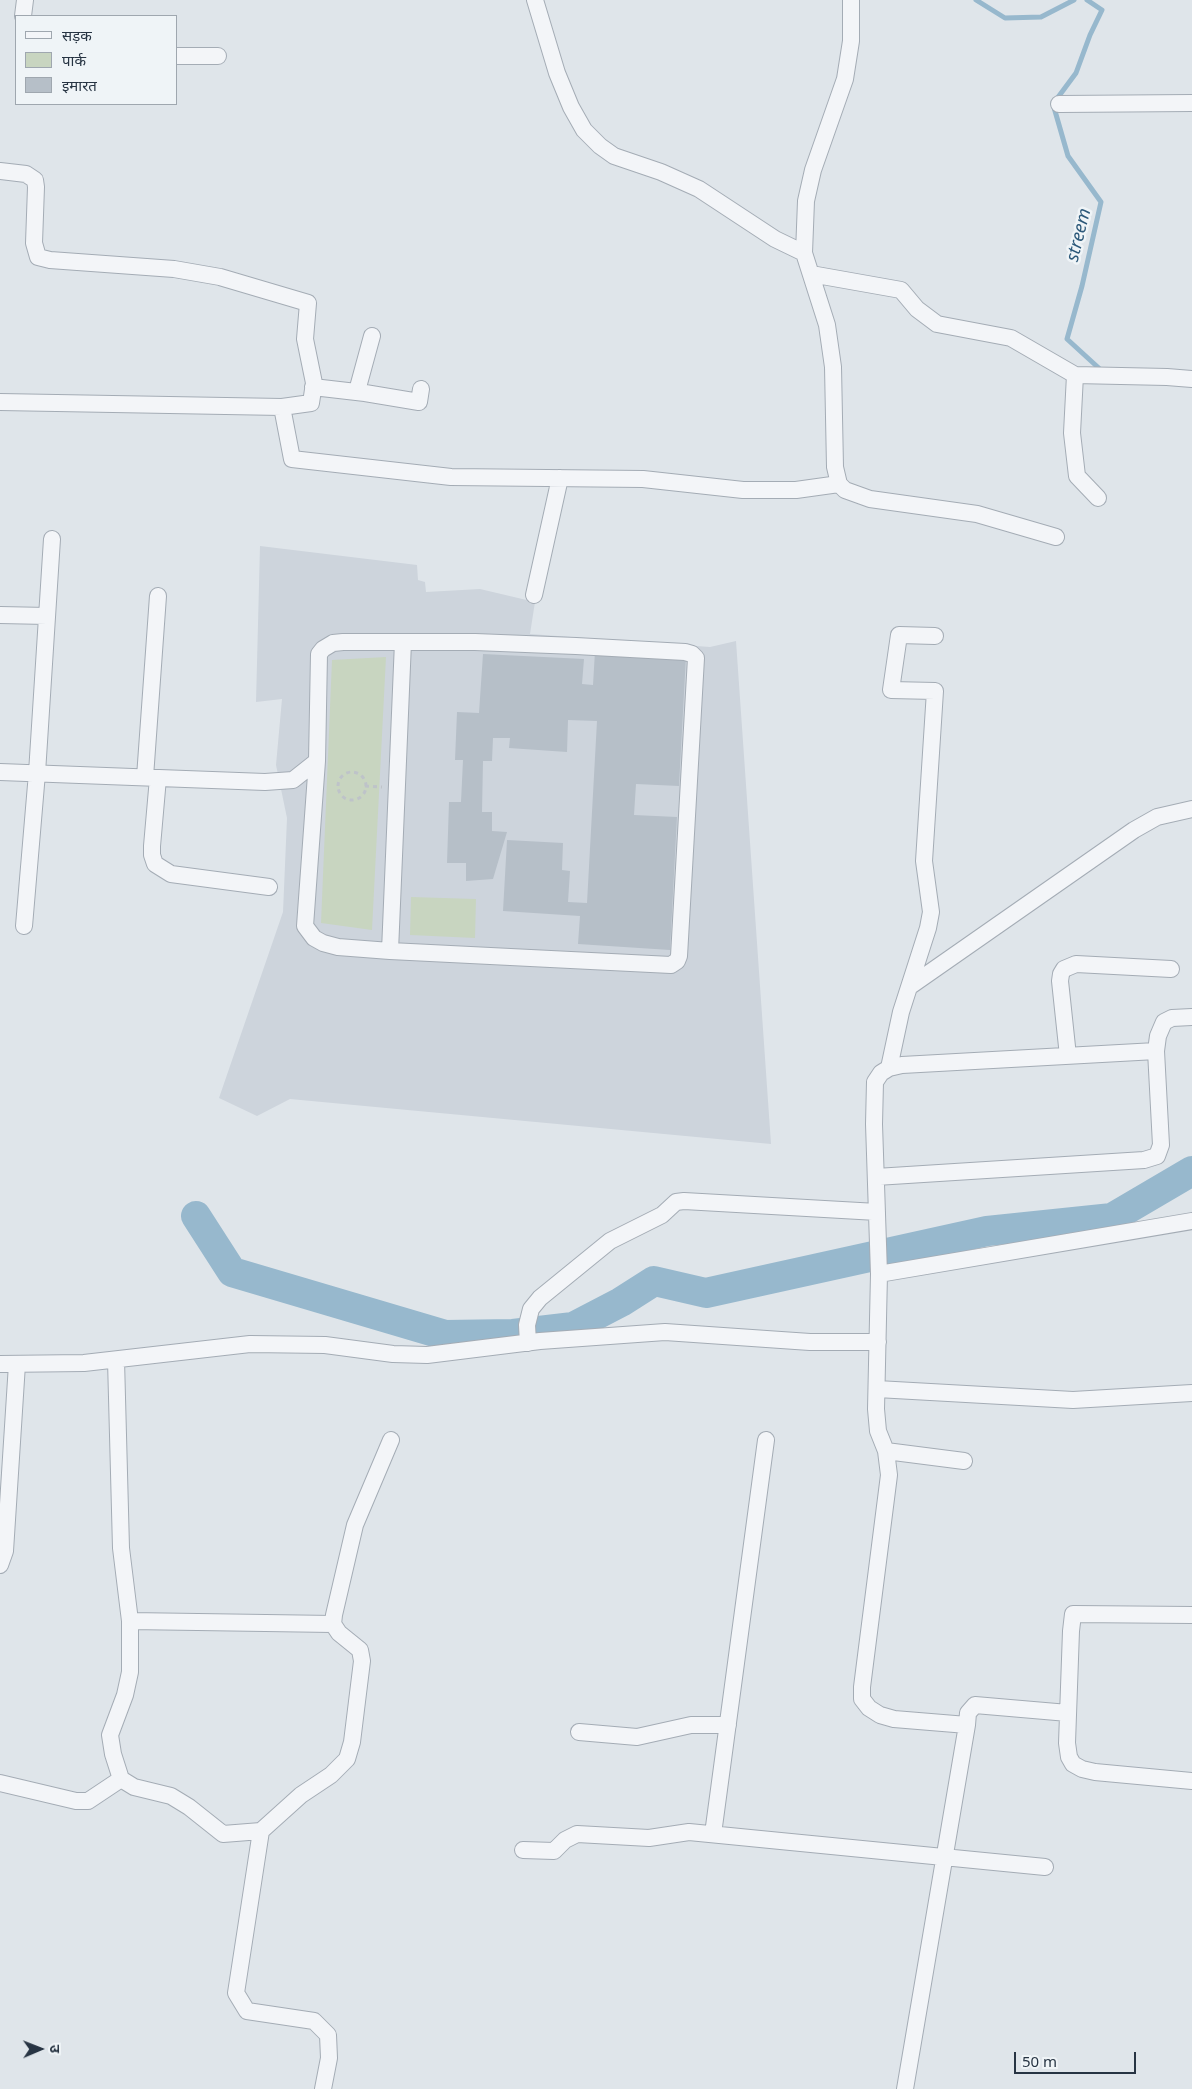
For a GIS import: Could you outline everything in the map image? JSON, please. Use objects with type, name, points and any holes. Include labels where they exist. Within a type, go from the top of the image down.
[{"type":"street","points":[[22,15],[25,0]]},
{"type":"street","points":[[535,0],[557,73],[571,107],[584,130],[600,146],[614,156],[661,172],[699,189],[775,239],[804,253]]},
{"type":"street","points":[[852,0],[851,41],[844,79],[811,178],[806,201],[804,253],[827,325],[830,341],[833,367],[836,467],[839,484],[854,495],[977,514],[1056,536]]},
{"type":"street","points":[[178,56],[218,56]]},
{"type":"street","points":[[1059,104],[1192,103]]},
{"type":"street","points":[[0,171],[26,174],[35,180],[34,243],[38,257],[50,260],[174,269],[220,277],[308,303],[305,339],[311,363],[313,386],[312,403],[282,407],[0,402]]},
{"type":"street","points":[[811,274],[901,290],[917,309],[937,324],[1011,338],[1075,375],[1192,379]]},
{"type":"street","points":[[356,392],[372,336]]},
{"type":"street","points":[[1075,375],[1072,433],[1077,476],[1098,498]]},
{"type":"street","points":[[313,386],[419,402],[421,389]]},
{"type":"street","points":[[282,407],[292,459],[451,477],[643,479],[743,490],[796,490],[839,484]]},
{"type":"street","points":[[534,595],[560,478]]},
{"type":"street","points":[[24,926],[37,773],[52,539]]},
{"type":"street","points":[[158,596],[152,778],[152,854],[155,864],[170,874],[269,887]]},
{"type":"street","points":[[0,615],[47,616]]},
{"type":"street","points":[[889,1068],[909,987],[928,928],[931,912],[924,861],[935,691],[891,690],[900,635],[935,636]]},
{"type":"street","points":[[390,951],[403,642]]},
{"type":"street","points":[[403,642],[475,642],[685,652],[692,654],[696,658],[679,956],[677,961],[671,965],[390,951],[338,947],[323,943],[314,938],[305,926],[317,761],[319,654],[322,649],[333,643],[403,642]]},
{"type":"street","points":[[0,772],[266,782],[293,780],[317,761]]},
{"type":"street","points":[[293,780],[314,803]]},
{"type":"street","points":[[909,987],[1134,830],[1157,817],[1192,809]]},
{"type":"street","points":[[1068,1056],[1060,981],[1064,969],[1076,964],[1171,969]]},
{"type":"street","points":[[876,1177],[1144,1160],[1157,1156],[1161,1145],[1156,1051],[1158,1036],[1164,1022],[1172,1018],[1192,1017]]},
{"type":"street","points":[[966,1725],[894,1719],[880,1715],[869,1708],[862,1699],[889,1475],[886,1451],[876,1420],[879,1271],[875,1082],[881,1073],[889,1068],[902,1065],[1156,1051]]},
{"type":"street","points":[[527,1334],[531,1309],[540,1298],[610,1241],[662,1215],[676,1202],[877,1212]]},
{"type":"street","points":[[879,1271],[1192,1221]]},
{"type":"street","points":[[0,1364],[116,1360],[250,1344],[325,1345],[393,1354],[427,1355],[527,1334],[665,1332],[810,1342],[878,1342]]},
{"type":"street","points":[[116,1360],[121,1548],[130,1621],[130,1672],[125,1694],[110,1735],[113,1754],[122,1779],[134,1788],[170,1796],[189,1807],[223,1834],[261,1831],[301,1796],[331,1775],[347,1759],[352,1742],[362,1661],[360,1650],[339,1633],[333,1624],[355,1525],[391,1440]]},
{"type":"street","points":[[0,1565],[5,1551],[17,1364]]},
{"type":"street","points":[[877,1389],[1073,1400],[1192,1393]]},
{"type":"street","points":[[713,1834],[766,1440]]},
{"type":"street","points":[[886,1451],[964,1461]]},
{"type":"street","points":[[1192,1615],[1073,1614],[1068,1714],[1069,1756],[1073,1764],[1082,1769],[1095,1772],[1192,1781]]},
{"type":"street","points":[[130,1621],[333,1624]]},
{"type":"street","points":[[905,2089],[968,1713],[975,1705],[1068,1714]]},
{"type":"street","points":[[580,1732],[637,1737],[691,1724],[728,1725]]},
{"type":"street","points":[[0,1783],[76,1801],[88,1801],[122,1779]]},
{"type":"street","points":[[261,1831],[236,1993],[247,2011],[314,2021],[328,2035],[329,2058],[323,2089]]},
{"type":"street","points":[[523,1850],[554,1852],[565,1840],[577,1834],[649,1838],[689,1832],[1045,1867]]},
{"type":"path","points":[[352,772],[363,778],[364,791],[358,798],[349,800],[341,795],[338,786],[344,775],[352,772]]},
{"type":"shaded area","points":[[260,546],[417,565],[418,580],[425,582],[426,592],[480,589],[535,602],[530,634],[710,647],[736,641],[771,1144],[290,1099],[257,1116],[219,1098],[283,912],[287,818],[276,765],[282,699],[256,702]]},
{"type":"green space","points":[[386,657],[372,930],[321,923],[332,660]]},
{"type":"green space","points":[[411,897],[476,899],[475,938],[410,935]]},
{"type":"building","points":[[595,651],[686,656],[679,786],[636,784],[634,815],[677,817],[670,950],[578,944],[580,916],[503,911],[507,840],[563,843],[562,870],[570,871],[568,902],[587,903],[597,721],[568,720],[567,752],[509,748],[510,738],[493,738],[492,761],[483,761],[482,812],[492,812],[492,831],[507,832],[493,879],[466,881],[466,863],[447,863],[449,802],[461,802],[463,760],[455,760],[457,712],[479,713],[483,654],[584,659],[582,684],[593,685]]},
{"type":"waterway","name":"streem","points":[[976,0],[1005,18],[1041,17],[1074,0]]},
{"type":"waterway","name":"streem","points":[[1087,0],[1102,10],[1090,35],[1076,73],[1053,104],[1068,156],[1101,202],[1082,286],[1067,339],[1102,371]]},
{"type":"waterway","points":[[196,1216],[232,1272],[445,1335],[513,1334],[573,1327],[621,1302],[654,1281],[706,1293],[987,1231],[1112,1218],[1192,1171]]}]
